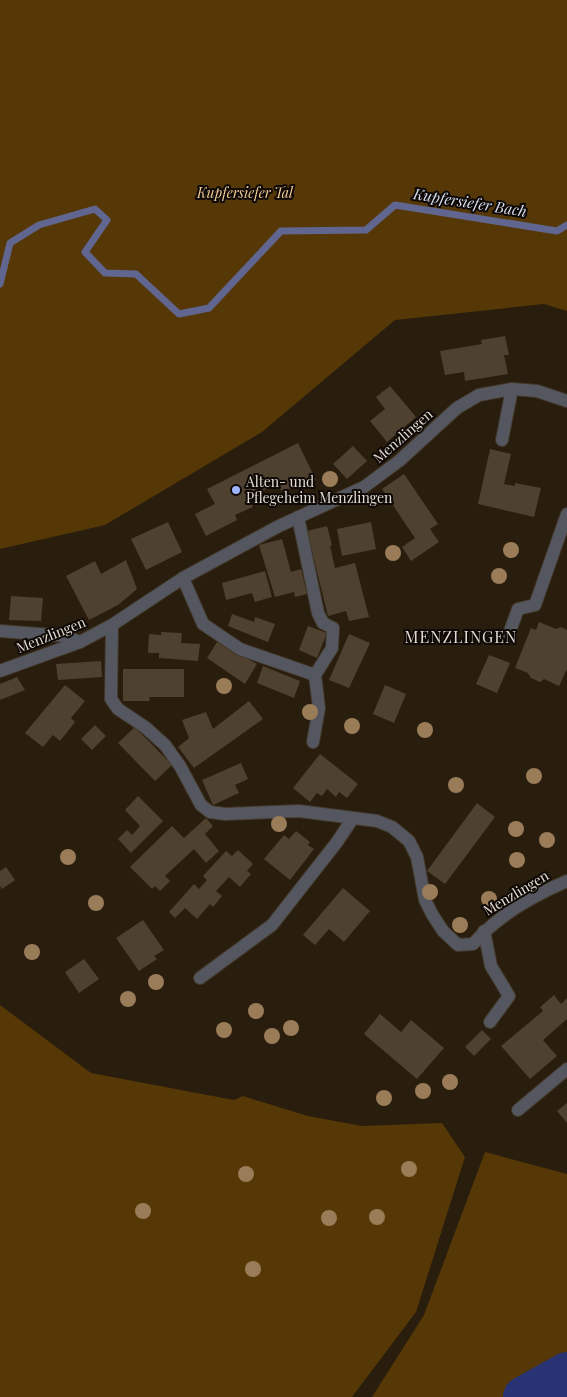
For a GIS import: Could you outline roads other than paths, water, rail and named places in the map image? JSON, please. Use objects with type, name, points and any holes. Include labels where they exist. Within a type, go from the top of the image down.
[{"type":"street","name":"Menzlingen","points":[[0,671],[80,642],[112,625],[183,578],[277,527],[364,487],[399,461],[457,408],[479,395],[512,390],[536,391],[567,401]]},
{"type":"street","points":[[502,440],[512,390]]},
{"type":"street","points":[[509,634],[518,609],[535,605],[567,514]]},
{"type":"street","points":[[298,517],[318,613],[323,623],[333,628],[332,648],[314,675],[319,708],[313,742]]},
{"type":"street","points":[[183,578],[204,624],[240,650],[314,675]]},
{"type":"street","name":"Menzlingen","points":[[112,625],[111,699],[118,709],[145,727],[165,745],[180,766],[201,805],[210,812],[225,814],[299,811],[377,820],[392,827],[409,841],[417,857],[425,900],[443,931],[458,945],[472,944],[484,930],[512,910],[539,893],[567,880]]},
{"type":"street","points":[[0,630],[65,636],[80,642]]},
{"type":"street","points":[[200,978],[272,925],[337,842],[353,818]]},
{"type":"street","points":[[484,930],[491,966],[509,996],[490,1022]]},
{"type":"street","points":[[518,1110],[567,1069]]},
{"type":"waterway","name":"Kupfersiefer Bach","points":[[0,284],[10,243],[39,225],[95,209],[107,220],[85,252],[105,273],[136,274],[179,314],[209,308],[281,231],[366,230],[395,205],[557,231],[567,225]]},
{"type":"waterway","points":[[524,1397],[567,1373]]},
{"type":"place","name":"Alten- und Pflegeheim Menzlingen","points":[[236,490]]},
{"type":"district","name":"MENZLINGEN","points":[[461,637]]},
{"type":"park label","name":"Kupfersiefer Tal","points":[[245,193]]}]
